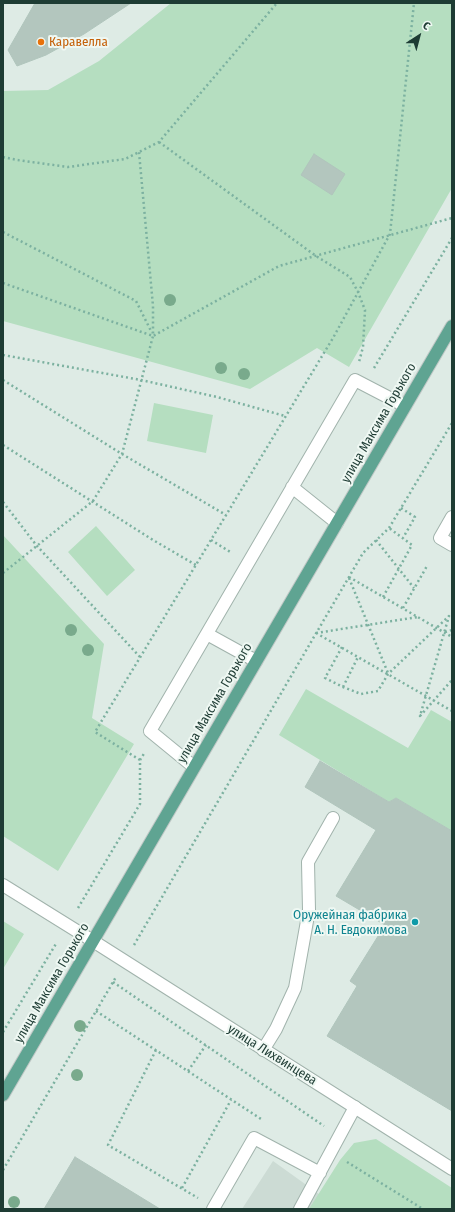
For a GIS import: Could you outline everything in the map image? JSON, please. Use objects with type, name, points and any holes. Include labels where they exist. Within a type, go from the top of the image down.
[{"type":"main road","name":"улица Максима Горького","points":[[3,1095],[452,326]]},
{"type":"street","points":[[194,767],[150,731],[354,380],[405,406]]},
{"type":"street","points":[[292,488],[337,523]]},
{"type":"street","points":[[452,517],[440,538],[452,545]]},
{"type":"street","points":[[207,634],[256,661]]},
{"type":"street","points":[[263,1050],[276,1029],[295,988],[310,910],[308,862],[333,818]]},
{"type":"street","name":"улица Лихвинцева","points":[[3,885],[125,961],[263,1050],[451,1165]]},
{"type":"street","points":[[300,1209],[355,1107]]},
{"type":"street","points":[[213,1208],[254,1138],[320,1174]]},
{"type":"path","points":[[3,157],[68,167],[125,159],[159,142],[277,3]]},
{"type":"path","points":[[140,760],[95,732],[333,338],[390,234],[414,3]]},
{"type":"path","points":[[159,142],[316,256],[350,277],[365,310],[363,347],[354,380]]},
{"type":"path","points":[[3,573],[93,501],[122,454],[153,336],[153,306],[139,152]]},
{"type":"path","points":[[3,283],[153,336],[279,266],[451,217]]},
{"type":"path","points":[[3,232],[136,301],[153,336]]},
{"type":"path","points":[[3,355],[142,380],[217,397],[286,416]]},
{"type":"path","points":[[3,380],[122,454],[226,515]]},
{"type":"path","points":[[3,1170],[363,553],[389,528],[452,423]]},
{"type":"path","points":[[3,445],[196,565]]},
{"type":"path","points":[[3,502],[37,546],[140,657]]},
{"type":"path","points":[[401,508],[415,517],[403,538]]},
{"type":"path","points":[[382,597],[412,545],[389,528]]},
{"type":"path","points":[[376,540],[414,588]]},
{"type":"path","points":[[403,608],[427,566]]},
{"type":"path","points":[[349,577],[452,637]]},
{"type":"path","points":[[349,577],[388,674]]},
{"type":"path","points":[[342,648],[325,678],[361,694],[378,691],[388,674],[449,616],[420,716],[452,680]]},
{"type":"path","points":[[316,633],[418,617]]},
{"type":"path","points":[[444,632],[452,630]]},
{"type":"path","points":[[316,633],[452,711]]},
{"type":"path","points":[[343,687],[358,657]]},
{"type":"path","points":[[3,1032],[140,804],[140,760],[154,735]]},
{"type":"path","points":[[113,982],[339,1136]]},
{"type":"path","points":[[96,1011],[231,1100],[182,1188]]},
{"type":"path","points":[[188,1072],[206,1046]]},
{"type":"path","points":[[156,1050],[108,1145],[182,1188],[213,1208]]},
{"type":"path","points":[[331,1152],[423,1209]]},
{"type":"shaded area","points":[[273,1161],[319,1194],[415,1209],[242,1209]]},
{"type":"green space","points":[[171,3],[452,3],[452,188],[349,367],[317,348],[250,389],[3,321],[3,91],[48,90],[99,61]]},
{"type":"green space","points":[[154,403],[213,415],[206,453],[147,441]]},
{"type":"green space","points":[[96,526],[135,570],[107,596],[68,552]]},
{"type":"green space","points":[[3,535],[104,644],[92,718],[134,744],[58,871],[3,836]]},
{"type":"green space","points":[[306,689],[408,748],[431,710],[452,722],[452,831],[396,798],[389,802],[279,735]]},
{"type":"green space","points":[[3,921],[24,934],[3,969]]},
{"type":"green space","points":[[376,1139],[452,1188],[452,1209],[309,1209],[340,1160],[354,1143]]},
{"type":"building","name":"Каравелла","points":[[35,3],[131,3],[84,34],[46,55],[17,66],[8,50]]},
{"type":"building","points":[[314,154],[345,174],[332,195],[301,175]]},
{"type":"building","name":"Оружейная фабрика А. Н. Евдокимова","points":[[320,761],[389,802],[396,798],[452,831],[452,1111],[327,1036],[357,986],[350,981],[385,925],[336,896],[376,830],[305,787]]},
{"type":"building","points":[[75,1157],[160,1209],[44,1209]]},
{"type":"place","name":"Каравелла","points":[[41,42]]},
{"type":"place","name":"Оружейная фабрика А. Н. Евдокимова","points":[[415,922]]}]
